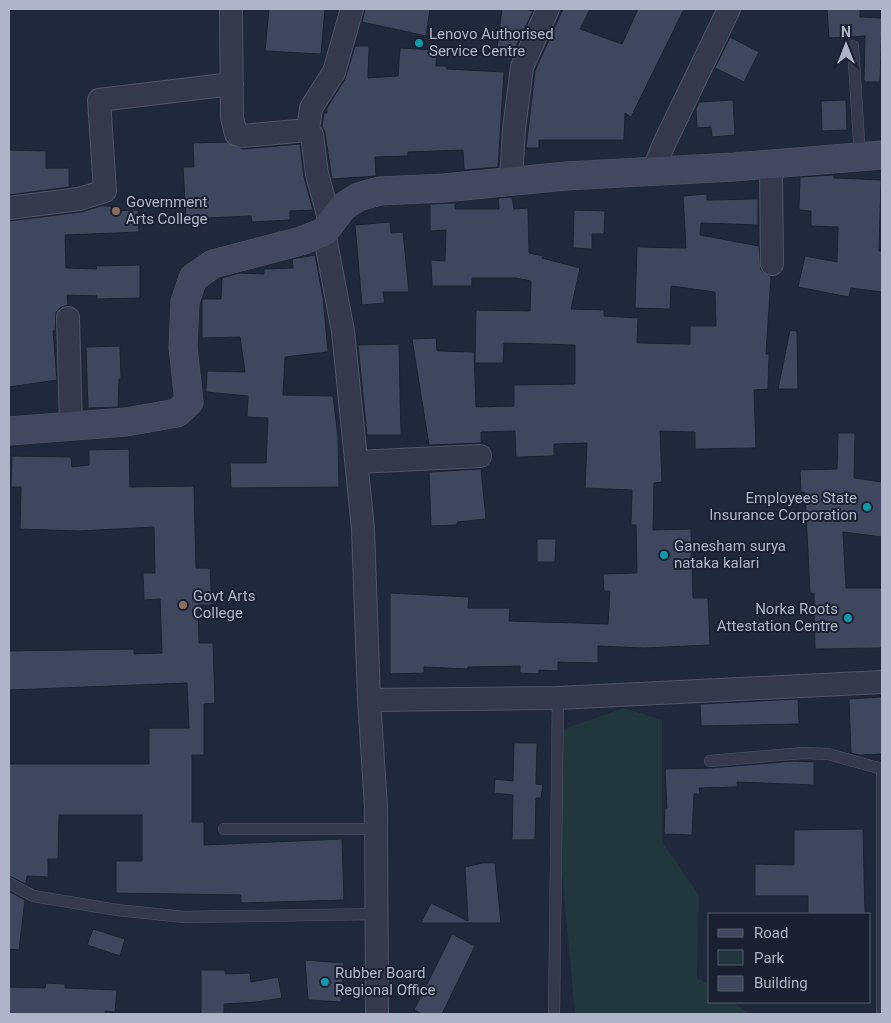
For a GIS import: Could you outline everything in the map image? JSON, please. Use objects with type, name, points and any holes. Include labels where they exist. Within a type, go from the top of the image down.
[{"type":"street","points":[[231,9],[232,117],[236,134],[242,136],[308,130]]},
{"type":"street","points":[[308,130],[311,108],[334,72],[352,9]]},
{"type":"street","points":[[511,182],[514,129],[522,67],[548,9]]},
{"type":"street","points":[[653,171],[664,144],[730,9]]},
{"type":"street","points":[[9,208],[79,199],[105,191],[99,100],[232,84]]},
{"type":"street","points":[[308,130],[312,134],[343,331],[363,529],[376,829],[376,1014]]},
{"type":"street","points":[[9,431],[126,422],[177,413],[189,402],[183,347],[185,302],[193,278],[213,264],[301,241],[327,227],[343,206],[358,197],[380,191],[511,182],[566,176],[871,156]]},
{"type":"street","points":[[771,164],[772,264]]},
{"type":"street","points":[[68,318],[71,426]]},
{"type":"street","points":[[357,462],[480,456]]},
{"type":"street","points":[[369,700],[558,698],[882,682]]},
{"type":"lane","points":[[853,46],[871,156]]},
{"type":"lane","points":[[554,1014],[558,698]]},
{"type":"lane","points":[[710,761],[828,754],[882,769],[882,1014]]},
{"type":"lane","points":[[224,829],[376,829]]},
{"type":"lane","points":[[9,883],[33,896],[117,910],[184,917],[376,914]]},
{"type":"green space","points":[[624,708],[662,720],[662,842],[699,895],[697,978],[708,985],[708,1003],[734,1003],[749,1014],[575,1014],[559,840],[564,729]]},
{"type":"building","points":[[269,9],[325,9],[321,54],[265,51]]},
{"type":"building","points":[[365,9],[430,9],[426,36],[362,22]]},
{"type":"building","points":[[502,9],[533,11],[515,49],[497,47]]},
{"type":"building","points":[[563,9],[590,9],[580,29],[622,44],[638,9],[684,9],[631,117],[625,113],[624,140],[539,140],[539,148],[526,148],[535,71]]},
{"type":"building","points":[[827,9],[860,9],[860,17],[882,18],[880,82],[864,82],[865,36],[829,38]]},
{"type":"building","points":[[730,37],[759,52],[744,82],[715,68]]},
{"type":"building","points":[[355,46],[369,46],[368,78],[398,76],[400,48],[437,50],[436,66],[446,66],[447,69],[504,72],[498,167],[464,170],[463,150],[408,152],[408,156],[375,157],[376,176],[332,179],[325,133],[322,126],[324,113],[327,113],[327,108],[345,79]]},
{"type":"building","points":[[733,100],[735,135],[712,137],[711,127],[697,128],[696,109],[699,102]]},
{"type":"building","points":[[846,100],[847,130],[822,131],[821,101]]},
{"type":"building","points":[[226,142],[243,149],[300,144],[304,177],[313,210],[290,211],[290,220],[252,222],[251,216],[186,219],[183,167],[194,167],[193,143]]},
{"type":"building","points":[[9,150],[46,151],[46,168],[69,168],[69,187],[9,195]]},
{"type":"building","points":[[834,175],[834,178],[881,180],[879,251],[882,251],[882,292],[851,288],[849,297],[798,287],[805,256],[837,262],[838,227],[811,226],[811,211],[799,210],[800,177]]},
{"type":"building","points":[[707,194],[707,200],[758,199],[758,225],[701,223],[700,235],[759,246],[761,270],[771,277],[766,354],[769,354],[768,389],[754,390],[756,448],[695,449],[695,432],[660,431],[662,482],[654,483],[653,530],[691,529],[693,598],[708,598],[710,645],[644,648],[598,646],[598,663],[558,662],[558,671],[539,670],[539,674],[520,673],[520,666],[468,667],[468,669],[424,667],[424,673],[390,674],[390,593],[469,597],[468,608],[510,608],[509,621],[608,624],[610,591],[604,591],[603,574],[637,573],[636,525],[631,525],[632,490],[585,488],[587,443],[554,444],[554,456],[516,457],[515,431],[481,432],[481,443],[429,445],[412,339],[436,338],[437,351],[474,352],[476,407],[514,406],[514,385],[575,384],[575,345],[504,343],[503,363],[475,363],[476,310],[530,311],[531,281],[516,278],[472,278],[472,286],[432,286],[431,260],[445,261],[446,230],[430,231],[430,204],[455,203],[455,209],[499,209],[498,198],[512,197],[514,209],[528,208],[529,253],[580,268],[571,309],[604,310],[604,316],[638,318],[637,343],[690,344],[690,326],[716,326],[715,292],[671,286],[670,309],[635,308],[637,247],[686,248],[683,196]]},
{"type":"building","points":[[101,206],[111,206],[112,211],[138,210],[139,232],[65,235],[66,268],[97,269],[96,266],[140,265],[140,298],[97,299],[97,296],[67,295],[68,305],[61,307],[56,312],[55,331],[53,331],[57,380],[9,387],[9,221],[81,212]]},
{"type":"building","points":[[574,210],[605,211],[604,234],[592,234],[592,249],[573,248]]},
{"type":"building","points":[[390,222],[391,233],[403,232],[409,292],[383,292],[385,303],[362,305],[355,225]]},
{"type":"building","points":[[315,255],[323,298],[328,352],[285,357],[283,395],[333,396],[338,437],[339,487],[231,488],[230,463],[266,463],[268,418],[247,417],[248,396],[206,392],[207,371],[245,372],[240,337],[202,338],[202,299],[221,299],[222,278],[239,273],[264,274],[264,269],[293,268],[292,259]]},
{"type":"building","points":[[790,330],[797,331],[798,389],[778,389]]},
{"type":"building","points":[[399,344],[401,435],[367,435],[358,345]]},
{"type":"building","points":[[120,346],[121,379],[119,379],[118,407],[88,408],[86,347]]},
{"type":"building","points":[[838,433],[855,433],[854,478],[882,482],[882,537],[843,532],[846,588],[882,588],[882,648],[815,649],[814,593],[810,593],[805,492],[801,492],[800,470],[837,469]]},
{"type":"building","points":[[129,449],[130,487],[194,486],[196,568],[210,568],[212,605],[198,605],[199,643],[213,643],[215,703],[204,704],[204,755],[192,755],[192,822],[204,822],[204,845],[342,839],[344,900],[241,903],[241,895],[116,893],[116,861],[142,861],[142,815],[59,815],[58,859],[48,859],[48,877],[27,876],[26,884],[9,876],[9,764],[149,764],[149,728],[189,728],[187,683],[9,690],[9,651],[134,649],[134,654],[162,653],[160,599],[144,600],[143,573],[155,573],[154,527],[79,531],[20,529],[21,487],[11,487],[12,456],[71,457],[72,467],[89,465],[89,450]]},
{"type":"building","points":[[481,469],[486,519],[457,522],[457,525],[431,526],[429,472]]},
{"type":"building","points":[[537,539],[556,539],[555,562],[537,562]]},
{"type":"building","points":[[882,697],[882,754],[859,755],[851,753],[849,699]]},
{"type":"building","points":[[798,699],[799,724],[701,726],[700,704]]},
{"type":"building","points":[[514,743],[537,743],[536,784],[543,785],[541,798],[536,798],[535,840],[512,840],[513,795],[494,793],[495,779],[513,781]]},
{"type":"building","points":[[794,761],[814,762],[814,785],[737,782],[737,787],[699,788],[700,794],[694,794],[692,835],[664,834],[665,808],[667,808],[665,769],[711,768]]},
{"type":"building","points":[[863,829],[865,913],[808,913],[808,896],[755,896],[755,864],[794,865],[794,830]]},
{"type":"building","points":[[482,863],[495,863],[501,923],[421,923],[431,903],[468,921],[465,867]]},
{"type":"building","points":[[9,891],[25,900],[19,950],[9,949]]},
{"type":"building","points":[[93,929],[125,939],[120,956],[87,945]]},
{"type":"building","points":[[452,934],[475,946],[442,1014],[422,1014],[414,1010]]},
{"type":"building","name":"Rubber Board Regional Office","points":[[305,960],[344,963],[341,1002],[308,1000]]},
{"type":"building","points":[[201,970],[225,970],[225,974],[250,973],[251,982],[278,977],[282,998],[224,1004],[224,1014],[201,1014]]},
{"type":"building","points":[[46,983],[65,984],[65,988],[117,990],[115,1012],[105,1011],[105,1014],[9,1014],[9,987],[45,988]]},
{"type":"place","name":"Lenovo Authorised Service Centre","points":[[419,43]]},
{"type":"place","name":"Government Arts College","points":[[116,211]]},
{"type":"place","name":"Employees State Insurance Corporation","points":[[867,507]]},
{"type":"place","name":"Ganesham surya nataka kalari","points":[[664,555]]},
{"type":"place","name":"Govt Arts College","points":[[183,605]]},
{"type":"place","name":"Norka Roots Attestation Centre","points":[[848,618]]},
{"type":"place","name":"Rubber Board Regional Office","points":[[325,982]]}]
